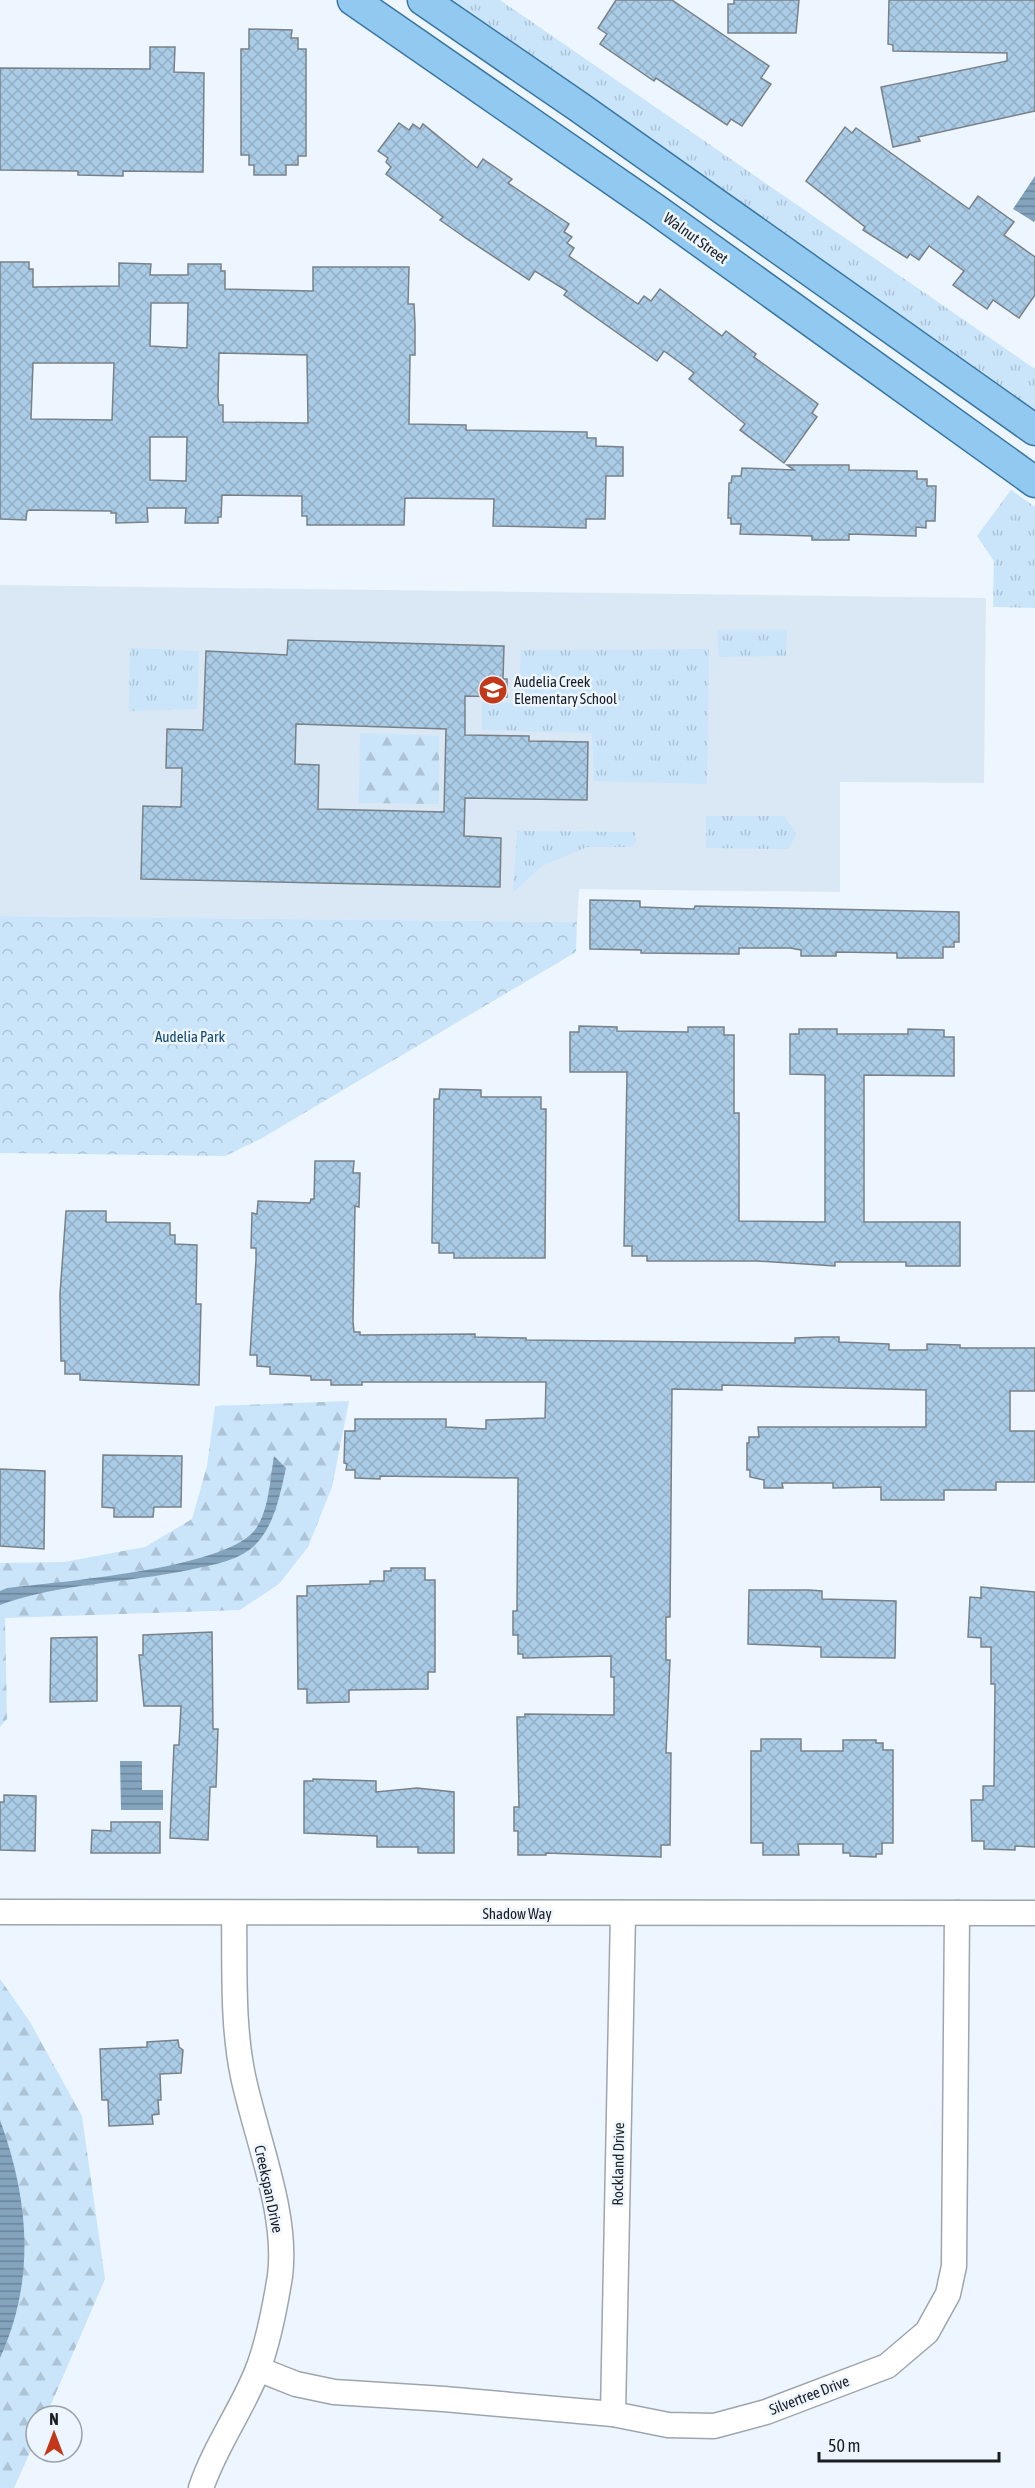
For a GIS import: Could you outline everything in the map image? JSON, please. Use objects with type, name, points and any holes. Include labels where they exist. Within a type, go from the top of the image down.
[{"type":"main road","name":"Walnut Street","points":[[353,0],[655,208],[1035,482]]},
{"type":"main road","points":[[423,0],[579,106],[1032,428],[1005,460]]},
{"type":"street","name":"Shadow Way","points":[[0,1912],[1035,1913]]},
{"type":"street","name":"Creekspan Drive","points":[[201,2488],[208,2468],[258,2369],[272,2318],[280,2274],[280,2229],[243,2074],[235,2023],[234,1913]]},
{"type":"street","name":"Rockland Drive","points":[[613,2414],[623,1913]]},
{"type":"street","name":"Silvertree Drive","points":[[258,2369],[296,2384],[334,2392],[613,2414],[668,2425],[714,2426],[766,2412],[887,2366],[927,2332],[948,2294],[954,2266],[957,1913]]},
{"type":"shaded area","points":[[1035,176],[1035,220],[1034,222],[1013,209]]},
{"type":"shaded area","name":"Audelia Creek Elementary School","points":[[0,585],[986,598],[984,783],[840,782],[840,892],[579,889],[577,922],[0,916]]},
{"type":"shaded area","points":[[274,1456],[286,1468],[275,1510],[260,1539],[246,1552],[222,1562],[189,1570],[46,1592],[0,1605],[0,1591],[7,1588],[138,1572],[210,1555],[237,1544],[254,1531],[263,1515]]},
{"type":"shaded area","points":[[120,1761],[142,1761],[142,1790],[163,1790],[163,1810],[121,1810]]},
{"type":"shaded area","points":[[0,2120],[17,2180],[24,2239],[19,2299],[12,2328],[0,2358]]},
{"type":"green space","points":[[447,0],[500,0],[1035,369],[1035,415]]},
{"type":"green space","points":[[1011,490],[1035,507],[1035,608],[993,607],[994,561],[977,536]]},
{"type":"green space","points":[[717,630],[787,630],[786,656],[719,657]]},
{"type":"green space","points":[[130,648],[199,651],[197,709],[129,711]]},
{"type":"green space","points":[[709,649],[707,784],[594,781],[592,733],[482,730],[482,702],[518,703],[521,650]]},
{"type":"green space","points":[[360,733],[439,736],[439,804],[359,803]]},
{"type":"green space","points":[[706,816],[784,816],[797,834],[788,849],[706,848]]},
{"type":"green space","points":[[517,831],[635,832],[636,842],[631,847],[587,847],[542,866],[513,893]]},
{"type":"green space","name":"Audelia Park","points":[[0,916],[577,922],[576,952],[262,1138],[225,1156],[0,1153]]},
{"type":"green space","points":[[349,1401],[332,1487],[308,1547],[279,1584],[240,1610],[5,1618],[7,1719],[0,1727],[0,1563],[64,1562],[145,1547],[192,1519],[207,1466],[215,1406]]},
{"type":"green space","points":[[0,1979],[30,2022],[82,2116],[105,2279],[51,2404],[24,2404],[25,2464],[14,2488],[0,2488]]},
{"type":"building","points":[[616,0],[672,0],[769,66],[761,78],[771,84],[742,126],[731,119],[727,125],[656,78],[654,81],[600,44],[607,34],[598,28]]},
{"type":"building","points":[[734,0],[799,0],[796,33],[728,33],[728,4],[734,4]]},
{"type":"building","points":[[889,0],[1035,0],[1035,111],[918,137],[920,141],[893,147],[881,87],[1007,61],[1007,53],[893,51],[893,45],[888,44]]},
{"type":"building","points":[[249,29],[292,30],[291,38],[298,38],[298,49],[306,49],[306,156],[298,156],[298,165],[286,165],[286,175],[254,175],[254,165],[249,165],[249,155],[241,155],[241,49],[249,49]]},
{"type":"building","points":[[150,47],[175,47],[174,72],[204,73],[203,172],[123,171],[123,176],[78,175],[78,171],[0,170],[0,68],[150,69]]},
{"type":"building","points":[[399,123],[409,130],[413,124],[420,129],[423,124],[477,168],[483,159],[512,179],[508,183],[569,224],[564,232],[572,237],[567,243],[574,248],[569,256],[638,304],[644,296],[651,301],[660,289],[722,336],[726,331],[756,354],[754,357],[818,404],[812,413],[817,417],[784,463],[740,430],[745,424],[689,379],[694,373],[664,351],[657,361],[564,295],[567,291],[535,271],[529,280],[440,220],[443,217],[386,174],[391,167],[386,162],[388,158],[378,151]]},
{"type":"building","points":[[845,127],[852,133],[856,128],[969,209],[978,196],[1014,222],[1004,235],[1035,257],[1035,295],[1019,318],[993,300],[987,309],[953,285],[964,271],[929,246],[919,260],[910,254],[907,258],[863,230],[865,227],[806,181]]},
{"type":"building","points":[[0,262],[29,262],[29,269],[33,269],[33,287],[119,286],[119,263],[151,264],[150,275],[188,275],[188,264],[221,264],[221,271],[225,271],[225,289],[313,291],[313,267],[409,267],[408,304],[414,304],[415,355],[410,355],[409,424],[466,425],[466,430],[587,432],[587,438],[596,438],[596,446],[623,447],[623,476],[606,476],[605,519],[586,519],[586,528],[493,526],[494,499],[405,498],[404,525],[307,525],[307,516],[302,516],[302,496],[222,495],[221,517],[218,517],[218,523],[185,523],[186,508],[147,508],[148,522],[116,523],[116,513],[111,513],[111,511],[30,510],[27,511],[26,520],[0,519]],"holes":[[[151,303],[188,303],[187,348],[150,346]],[[219,353],[307,355],[308,423],[223,422],[223,405],[219,405]],[[33,363],[114,363],[112,420],[31,419]],[[150,437],[187,437],[186,481],[150,480]]]},
{"type":"building","points":[[787,465],[849,465],[849,470],[917,471],[917,479],[927,479],[927,486],[936,486],[935,521],[926,521],[926,528],[916,527],[916,536],[849,534],[849,540],[812,540],[812,536],[740,534],[741,524],[731,524],[731,518],[728,518],[729,483],[731,483],[732,476],[741,476],[742,468],[794,470]]},
{"type":"building","points":[[288,640],[504,646],[503,679],[507,679],[507,697],[465,696],[465,735],[529,736],[529,741],[588,742],[587,800],[465,798],[464,836],[501,838],[500,887],[141,879],[143,806],[181,807],[182,768],[166,768],[167,729],[203,730],[206,651],[287,655]],"holes":[[[296,724],[446,729],[444,812],[318,809],[319,765],[295,764]]]},
{"type":"building","points":[[590,900],[640,901],[640,907],[694,909],[695,906],[959,912],[959,942],[954,942],[954,947],[943,947],[943,958],[897,958],[897,953],[836,952],[836,956],[801,956],[801,950],[790,948],[739,948],[739,954],[641,953],[641,950],[590,949]]},
{"type":"building","points":[[579,1026],[617,1027],[617,1031],[688,1032],[688,1027],[724,1027],[724,1035],[734,1035],[734,1113],[739,1113],[739,1221],[825,1222],[825,1075],[790,1074],[790,1034],[799,1034],[799,1029],[837,1029],[837,1034],[908,1034],[908,1029],[944,1030],[944,1037],[954,1037],[954,1076],[864,1075],[864,1222],[960,1222],[960,1266],[906,1266],[906,1262],[835,1262],[835,1266],[757,1261],[647,1261],[647,1256],[632,1256],[632,1246],[624,1246],[627,1072],[570,1072],[570,1032],[579,1032]]},
{"type":"building","points":[[440,1089],[481,1090],[481,1097],[541,1097],[541,1109],[546,1109],[545,1258],[454,1258],[454,1253],[439,1253],[439,1243],[432,1243],[434,1099],[439,1099]]},
{"type":"building","points":[[315,1161],[354,1161],[353,1173],[360,1173],[359,1207],[355,1206],[353,1321],[354,1332],[360,1332],[360,1335],[475,1334],[475,1337],[526,1338],[526,1340],[795,1343],[795,1338],[839,1337],[839,1342],[889,1344],[889,1350],[927,1350],[927,1344],[960,1345],[960,1348],[1035,1348],[1035,1391],[1010,1391],[1010,1431],[1035,1431],[1035,1482],[996,1482],[996,1490],[944,1490],[944,1500],[881,1500],[881,1487],[833,1488],[833,1483],[782,1483],[783,1488],[764,1488],[764,1480],[750,1477],[750,1470],[747,1470],[747,1443],[749,1443],[749,1437],[759,1437],[758,1427],[926,1427],[926,1390],[722,1385],[722,1390],[672,1389],[670,1617],[666,1617],[666,1660],[670,1660],[666,1753],[671,1753],[670,1845],[661,1845],[661,1857],[546,1853],[546,1855],[518,1855],[518,1831],[514,1831],[514,1807],[519,1807],[517,1717],[525,1717],[525,1714],[614,1715],[614,1677],[611,1677],[611,1656],[523,1658],[523,1654],[518,1654],[518,1635],[513,1635],[513,1611],[517,1611],[518,1478],[380,1476],[380,1479],[355,1478],[355,1470],[346,1470],[347,1464],[344,1463],[345,1431],[355,1431],[355,1419],[446,1419],[446,1427],[486,1429],[486,1420],[545,1418],[546,1382],[362,1382],[362,1385],[331,1385],[331,1380],[311,1380],[311,1376],[270,1374],[270,1367],[257,1366],[257,1355],[250,1355],[256,1260],[256,1248],[251,1248],[252,1213],[257,1214],[258,1201],[310,1203],[311,1199],[314,1199]]},
{"type":"building","points":[[66,1211],[106,1211],[106,1222],[170,1223],[170,1235],[175,1235],[175,1244],[197,1245],[196,1304],[201,1304],[199,1385],[80,1380],[80,1374],[65,1374],[65,1361],[61,1361],[60,1294]]},
{"type":"building","points":[[103,1455],[182,1456],[181,1507],[154,1507],[153,1517],[114,1517],[114,1508],[102,1507]]},
{"type":"building","points":[[0,1469],[45,1471],[44,1549],[0,1546]]},
{"type":"building","points":[[391,1568],[425,1568],[425,1580],[435,1580],[435,1672],[428,1672],[428,1689],[349,1690],[349,1702],[307,1703],[307,1689],[298,1689],[297,1596],[307,1596],[307,1586],[370,1584],[370,1581],[384,1581],[384,1571],[391,1571]]},
{"type":"building","points":[[981,1587],[1035,1592],[1035,1847],[1015,1846],[1015,1850],[984,1849],[984,1841],[972,1841],[971,1800],[983,1800],[983,1786],[994,1786],[995,1684],[991,1684],[991,1647],[981,1647],[981,1638],[968,1637],[970,1597],[981,1598]]},
{"type":"building","points":[[749,1590],[809,1590],[822,1591],[822,1599],[896,1601],[895,1658],[821,1657],[821,1647],[748,1644]]},
{"type":"building","points":[[212,1632],[213,1729],[218,1729],[216,1787],[210,1787],[208,1840],[170,1838],[174,1745],[179,1745],[181,1706],[144,1706],[139,1655],[143,1655],[143,1635]]},
{"type":"building","points":[[97,1637],[97,1701],[50,1702],[51,1638]]},
{"type":"building","points":[[761,1739],[801,1739],[801,1751],[843,1751],[843,1740],[876,1740],[876,1743],[883,1743],[883,1750],[893,1750],[893,1843],[882,1843],[882,1854],[876,1854],[876,1857],[850,1856],[850,1853],[843,1853],[843,1844],[798,1844],[799,1855],[763,1855],[763,1843],[751,1843],[751,1751],[761,1751]]},
{"type":"building","points":[[313,1779],[376,1781],[376,1792],[417,1788],[454,1792],[454,1853],[418,1853],[418,1847],[377,1847],[377,1836],[304,1833],[304,1781],[313,1781]]},
{"type":"building","points":[[4,1795],[36,1796],[35,1851],[0,1850],[0,1802],[4,1802]]},
{"type":"building","points":[[111,1822],[160,1822],[160,1853],[91,1853],[92,1830],[111,1831]]},
{"type":"building","points":[[178,2040],[179,2047],[183,2050],[181,2073],[160,2074],[161,2100],[158,2100],[159,2114],[152,2115],[153,2124],[109,2126],[108,2100],[102,2100],[100,2049],[147,2047],[147,2042]]},
{"type":"place","name":"Audelia Creek Elementary School","points":[[493,690]]}]
